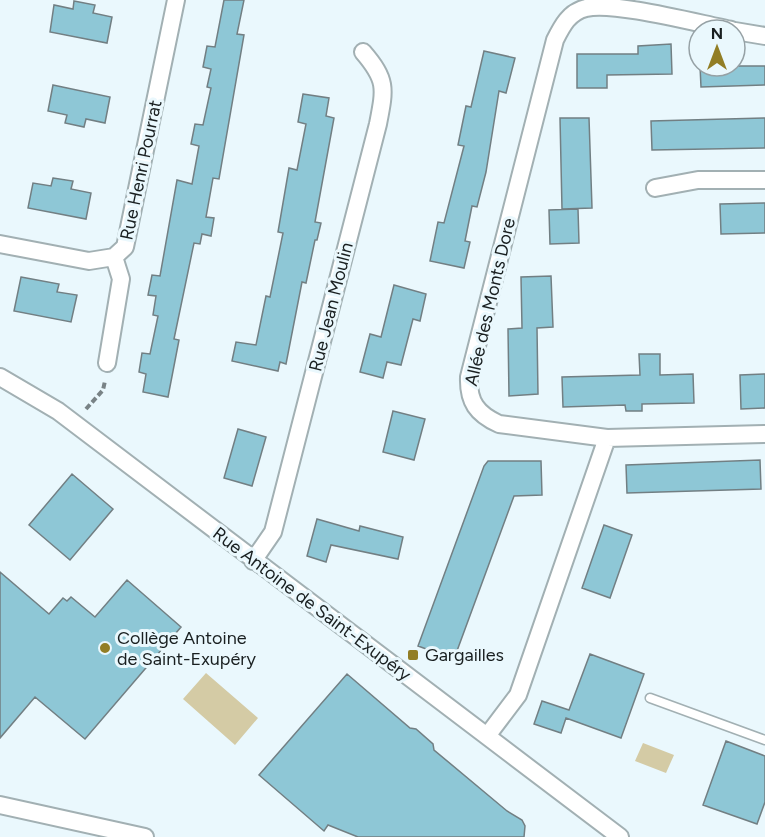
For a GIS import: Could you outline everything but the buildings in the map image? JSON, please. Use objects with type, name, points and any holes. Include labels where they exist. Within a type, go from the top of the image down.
[{"type":"street","name":"Rue Henri Pourrat","points":[[0,244],[89,261],[114,257],[125,247],[130,233],[176,0]]},
{"type":"street","name":"Allée des Monts Dore","points":[[687,21],[608,6],[585,8],[565,20],[555,40],[469,377],[468,392],[474,407],[485,418],[499,424],[607,438],[765,435]]},
{"type":"street","name":"Allée des Monts Dore","points":[[747,33],[765,36]]},
{"type":"street","name":"Rue Jean Moulin","points":[[253,561],[273,532],[384,97],[380,71],[363,52]]},
{"type":"street","points":[[655,188],[698,180],[765,180]]},
{"type":"street","points":[[107,363],[121,279],[114,257]]},
{"type":"street","name":"Rue Antoine de Saint-Exupéry","points":[[0,377],[58,411],[620,837]]},
{"type":"street","points":[[487,736],[518,695],[607,438]]},
{"type":"street","points":[[0,805],[75,830],[145,837]]},
{"type":"lane","points":[[650,698],[765,740]]},
{"type":"path","points":[[91,403],[103,390]]},
{"type":"shaded area","points":[[206,673],[258,718],[235,745],[183,699]]},
{"type":"shaded area","points":[[643,743],[674,755],[666,773],[635,761]]},
{"type":"place","name":"Collège Antoine de Saint-Exupéry","points":[[105,648]]},
{"type":"place","name":"Gargailles","points":[[413,655]]}]
